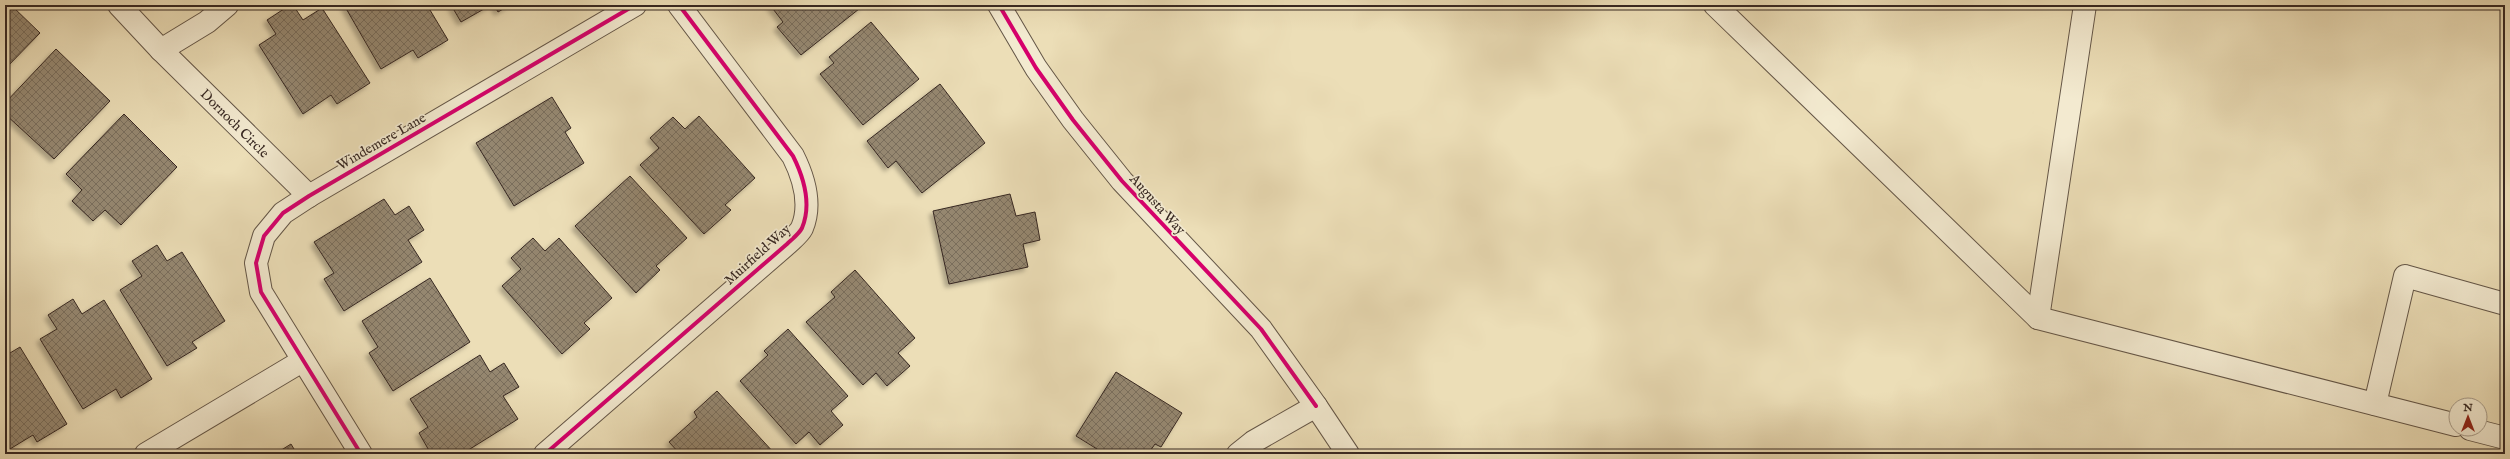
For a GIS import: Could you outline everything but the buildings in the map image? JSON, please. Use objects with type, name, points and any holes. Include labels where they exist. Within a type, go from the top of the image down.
[{"type":"street","name":"Dornoch Circle","points":[[119,5],[160,50],[309,196]]},
{"type":"street","points":[[160,50],[207,22],[227,5]]},
{"type":"street","name":"Windemere Lane","points":[[302,360],[261,292],[256,263],[264,236],[283,213],[309,196],[635,5]]},
{"type":"street","name":"Muirfield Way","points":[[545,454],[787,244],[801,229],[803,223],[806,212],[805,191],[802,173],[793,156],[679,5]]},
{"type":"street","name":"Augusta Way","points":[[999,5],[1036,68],[1073,120],[1122,181],[1261,329],[1348,454]]},
{"type":"street","points":[[1715,5],[2038,318],[2448,423]]},
{"type":"street","points":[[2038,318],[2085,5]]},
{"type":"street","points":[[2374,404],[2405,276],[2505,304]]},
{"type":"street","points":[[146,454],[302,360],[361,454]]},
{"type":"street","points":[[1238,454],[1253,442],[1316,406]]},
{"type":"street","points":[[2488,434],[2505,438]]},
{"type":"cycle path","points":[[361,454],[261,292],[256,263],[264,236],[283,213],[309,196],[635,5]]},
{"type":"cycle path","points":[[545,454],[787,244],[801,230],[805,219],[805,191],[793,156],[679,5]]},
{"type":"cycle path","points":[[999,5],[1036,68],[1073,120],[1122,181],[1261,329],[1316,406]]}]
